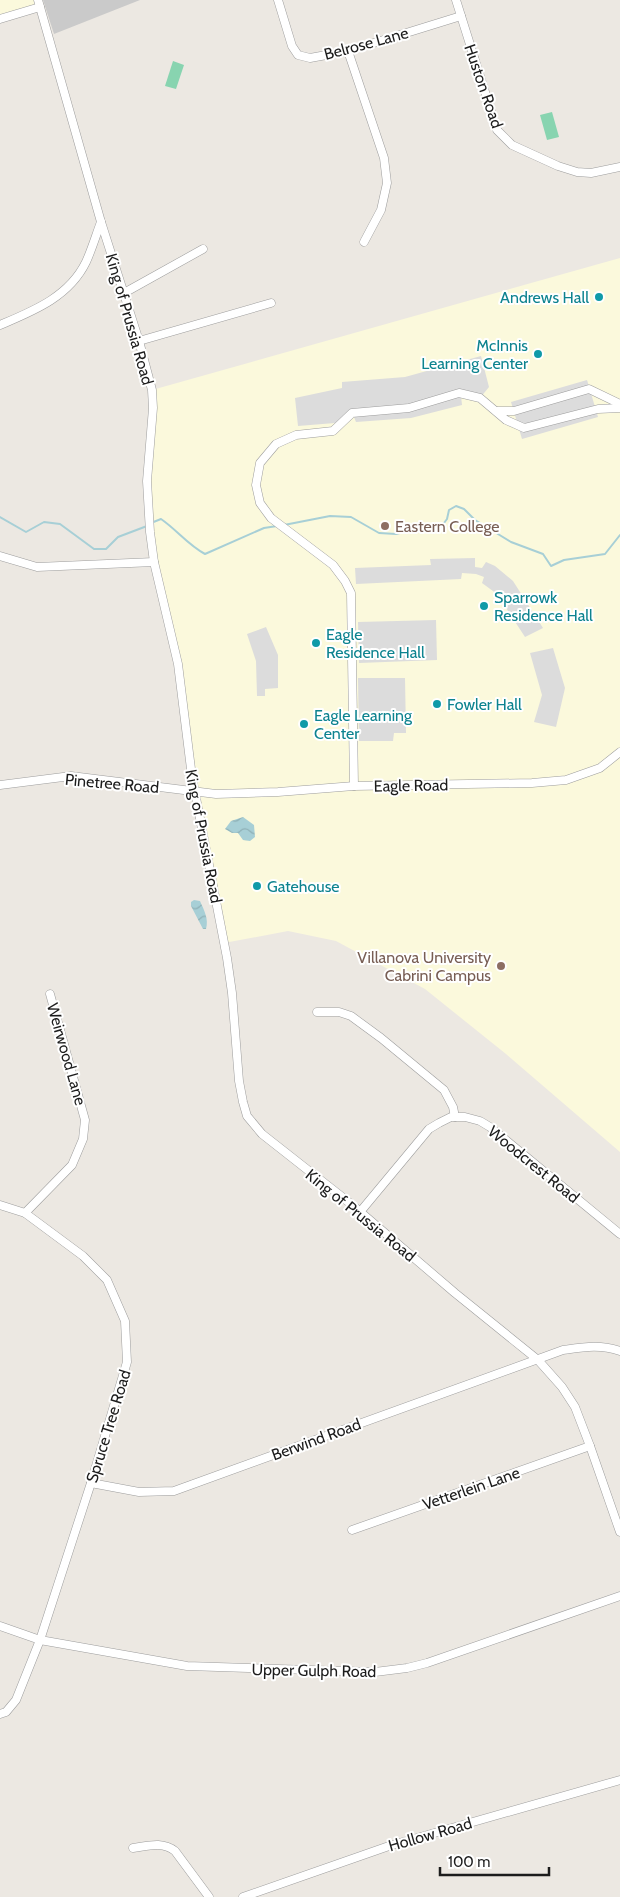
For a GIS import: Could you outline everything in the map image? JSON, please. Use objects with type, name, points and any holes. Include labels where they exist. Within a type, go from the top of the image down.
[{"type":"street","name":"Belrose Lane","points":[[278,0],[292,46],[298,55],[310,58],[348,51],[460,16]]},
{"type":"street","name":"Huston Road","points":[[456,0],[497,130],[512,145],[558,166],[577,172],[591,173],[620,167]]},
{"type":"street","points":[[0,19],[39,3]]},
{"type":"street","name":"King of Prussia Road","points":[[39,3],[101,222],[139,341],[152,390],[147,481],[148,520],[154,562],[178,664],[194,791],[228,966],[232,992],[239,1081],[248,1116],[262,1134],[360,1212],[455,1293],[538,1360],[562,1387],[575,1407],[620,1532]]},
{"type":"street","points":[[348,51],[384,158],[387,183],[380,210],[364,242]]},
{"type":"street","points":[[0,325],[35,310],[60,294],[74,281],[86,262],[101,222]]},
{"type":"street","points":[[124,293],[203,249]]},
{"type":"street","points":[[139,341],[271,303]]},
{"type":"street","points":[[497,411],[514,410],[589,389],[620,404]]},
{"type":"street","points":[[354,786],[351,593],[346,581],[333,565],[271,518],[260,503],[256,485],[260,462],[276,444],[296,435],[333,431],[352,413],[409,408],[459,393],[480,398],[506,420],[524,428],[598,409],[620,408]]},
{"type":"street","points":[[0,556],[37,567],[154,562]]},
{"type":"street","name":"Eagle Road","points":[[194,791],[216,794],[354,786],[532,784],[566,780],[600,768],[620,752]]},
{"type":"street","name":"Pinetree Road","points":[[0,785],[70,776],[194,791]]},
{"type":"street","name":"Weirwood Lane","points":[[25,1212],[72,1165],[83,1139],[85,1120],[50,994]]},
{"type":"street","points":[[317,1012],[339,1012],[351,1016],[444,1090],[453,1107],[455,1117],[439,1123],[429,1130],[360,1212]]},
{"type":"street","name":"Woodcrest Road","points":[[455,1117],[480,1121],[490,1127],[620,1234]]},
{"type":"street","name":"Spruce Tree Road","points":[[0,1205],[25,1212],[82,1256],[107,1280],[125,1321],[127,1362],[91,1483],[40,1640],[16,1700],[6,1712],[0,1714]]},
{"type":"street","name":"Berwind Road","points":[[91,1483],[139,1492],[174,1491],[563,1350],[591,1345],[609,1347],[620,1351]]},
{"type":"street","name":"Vetterlein Lane","points":[[352,1530],[590,1446]]},
{"type":"street","name":"Upper Gulph Road","points":[[0,1626],[40,1640],[187,1666],[316,1671],[389,1671],[427,1663],[620,1596]]},
{"type":"street","name":"Hollow Road","points":[[244,1897],[389,1846],[620,1780]]},
{"type":"street","points":[[133,1848],[158,1844],[170,1847],[209,1897]]},
{"type":"shaded area","points":[[0,0],[38,0],[40,7],[0,20]]},
{"type":"shaded area","points":[[43,0],[140,0],[54,34]]},
{"type":"shaded area","name":"Eastern College","points":[[620,258],[620,1152],[506,1054],[425,989],[336,941],[288,931],[224,943],[198,810],[178,664],[150,532],[152,390]]},
{"type":"shaded area","points":[[481,356],[489,387],[480,398],[474,401],[461,396],[462,405],[411,418],[356,422],[354,417],[335,423],[298,426],[295,398],[342,388],[342,382],[405,377]]},
{"type":"shaded area","points":[[587,380],[598,417],[522,439],[511,402]]},
{"type":"shaded area","points":[[475,558],[475,567],[482,568],[486,562],[495,566],[513,581],[543,628],[525,637],[497,594],[482,583],[484,577],[476,574],[462,573],[461,579],[356,584],[355,568],[431,565],[430,559]]},
{"type":"shaded area","points":[[436,620],[437,660],[359,663],[358,622]]},
{"type":"shaded area","points":[[266,627],[278,655],[278,688],[265,689],[265,696],[257,696],[256,661],[247,634]]},
{"type":"shaded area","points":[[553,648],[565,688],[556,727],[534,722],[542,695],[530,653]]},
{"type":"shaded area","points":[[358,678],[405,678],[406,733],[394,733],[393,741],[359,741]]},
{"type":"green space","points":[[173,61],[184,65],[176,89],[165,86]]},
{"type":"green space","points":[[552,112],[559,137],[547,140],[540,115]]},
{"type":"water","points":[[243,817],[254,825],[255,837],[250,841],[243,840],[238,833],[232,833],[225,829],[231,821]]},
{"type":"water","points":[[194,900],[200,901],[203,908],[207,925],[206,929],[203,929],[191,906],[191,902]]},
{"type":"waterway","points":[[284,525],[330,516],[351,517],[379,533],[396,534],[419,528],[431,529],[441,527],[447,519],[449,510],[456,506],[464,509],[475,520],[511,542],[543,554],[551,566],[564,560],[605,554],[620,535]]},
{"type":"waterway","points":[[0,517],[26,532],[44,522],[60,524],[94,549],[106,549],[118,537],[147,526]]},
{"type":"waterway","points":[[151,523],[161,519],[205,554],[264,528],[277,526]]},
{"type":"place","name":"Andrews Hall","points":[[599,297]]},
{"type":"place","name":"McInnis Learning Center","points":[[538,354]]},
{"type":"place","name":"Eastern College","points":[[385,526]]},
{"type":"place","name":"Sparrowk Residence Hall","points":[[484,606]]},
{"type":"place","name":"Eagle Residence Hall","points":[[316,643]]},
{"type":"place","name":"Fowler Hall","points":[[437,704]]},
{"type":"place","name":"Eagle Learning Center","points":[[304,724]]},
{"type":"place","name":"Gatehouse","points":[[257,886]]},
{"type":"place","name":"Villanova University Cabrini Campus","points":[[501,966]]}]
